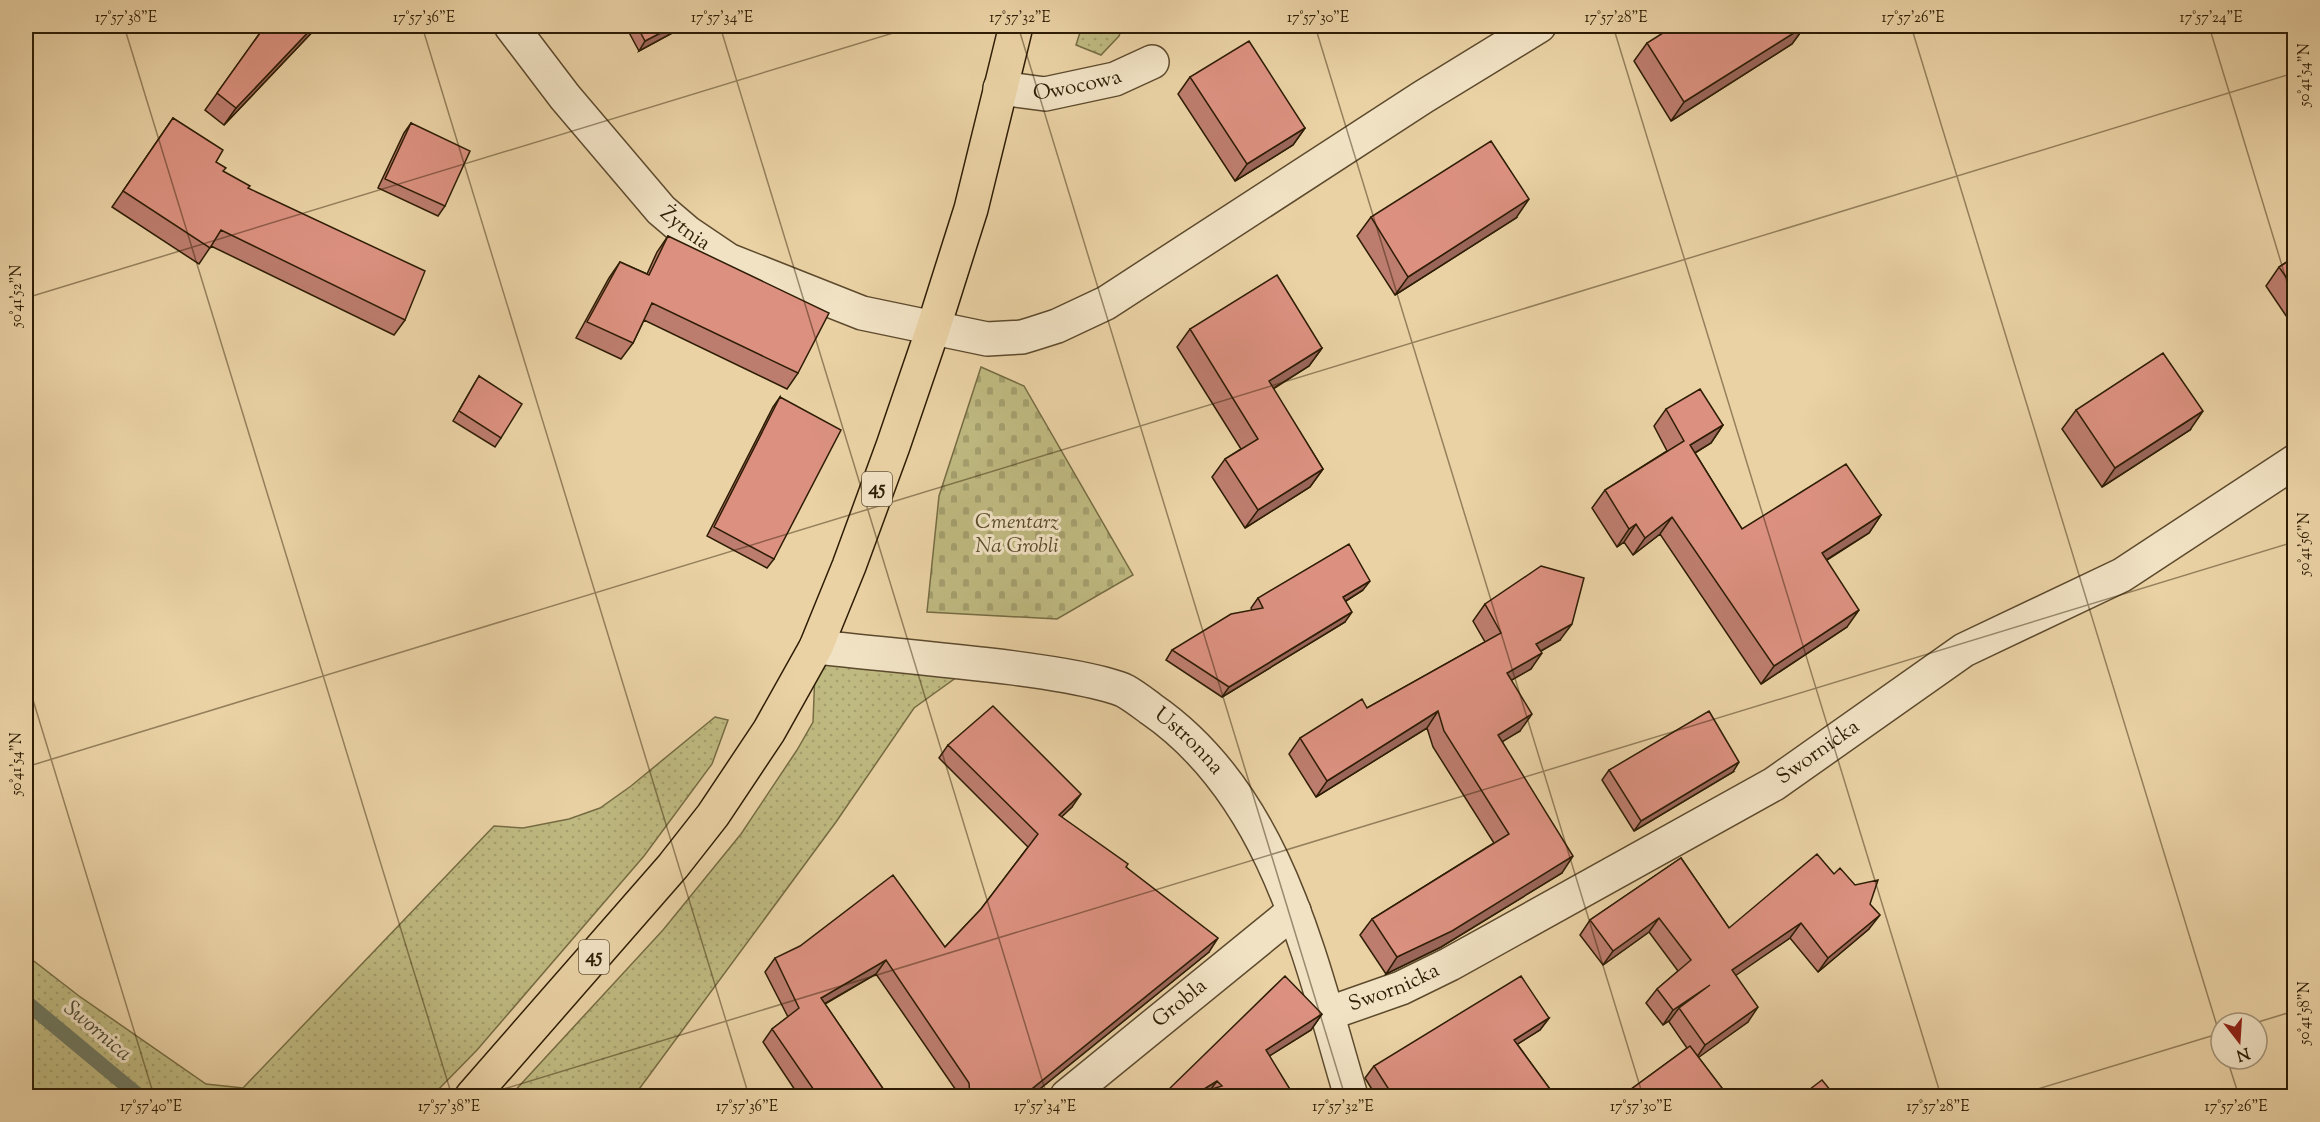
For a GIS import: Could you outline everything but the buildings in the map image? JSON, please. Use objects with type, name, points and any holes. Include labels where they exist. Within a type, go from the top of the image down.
[{"type":"main road","name":"45","points":[[472,1096],[666,874],[713,815],[769,731],[816,647],[849,566],[933,329],[971,209],[1016,26]]},
{"type":"street","name":"Żytnia","points":[[511,26],[565,97],[661,210],[688,233],[728,260],[862,313],[987,339],[1022,337],[1058,326],[1106,303],[1423,97],[1539,26]]},
{"type":"street","name":"Owocowa","points":[[1000,88],[1045,94],[1115,79],[1152,62]]},
{"type":"street","name":"Swornicka","points":[[1327,1014],[1401,988],[1450,964],[1774,784],[1964,650],[2122,575],[2295,462]]},
{"type":"street","name":"Ustronna","points":[[816,647],[913,656],[1075,676],[1124,690],[1197,746],[1233,792],[1260,836],[1281,877],[1327,1014],[1351,1096]]},
{"type":"street","name":"Grobla","points":[[1067,1096],[1294,911]]},
{"type":"green space","points":[[1082,26],[1123,26],[1119,36],[1101,55],[1076,45]]},
{"type":"green space","name":"Cmentarz Na Grobli","points":[[981,367],[1024,386],[1133,575],[1057,619],[927,612],[939,496]]},
{"type":"green space","points":[[816,647],[975,664],[914,708],[836,822],[634,1096],[510,1096],[663,930],[741,834],[813,722]]},
{"type":"green space","points":[[715,717],[728,720],[712,764],[644,856],[477,1050],[432,1096],[26,1096],[26,955],[79,996],[206,1084],[243,1088],[494,826],[523,828],[569,819],[600,808],[631,786]]},
{"type":"waterway","name":"Swornica","points":[[26,1002],[139,1096]]}]
